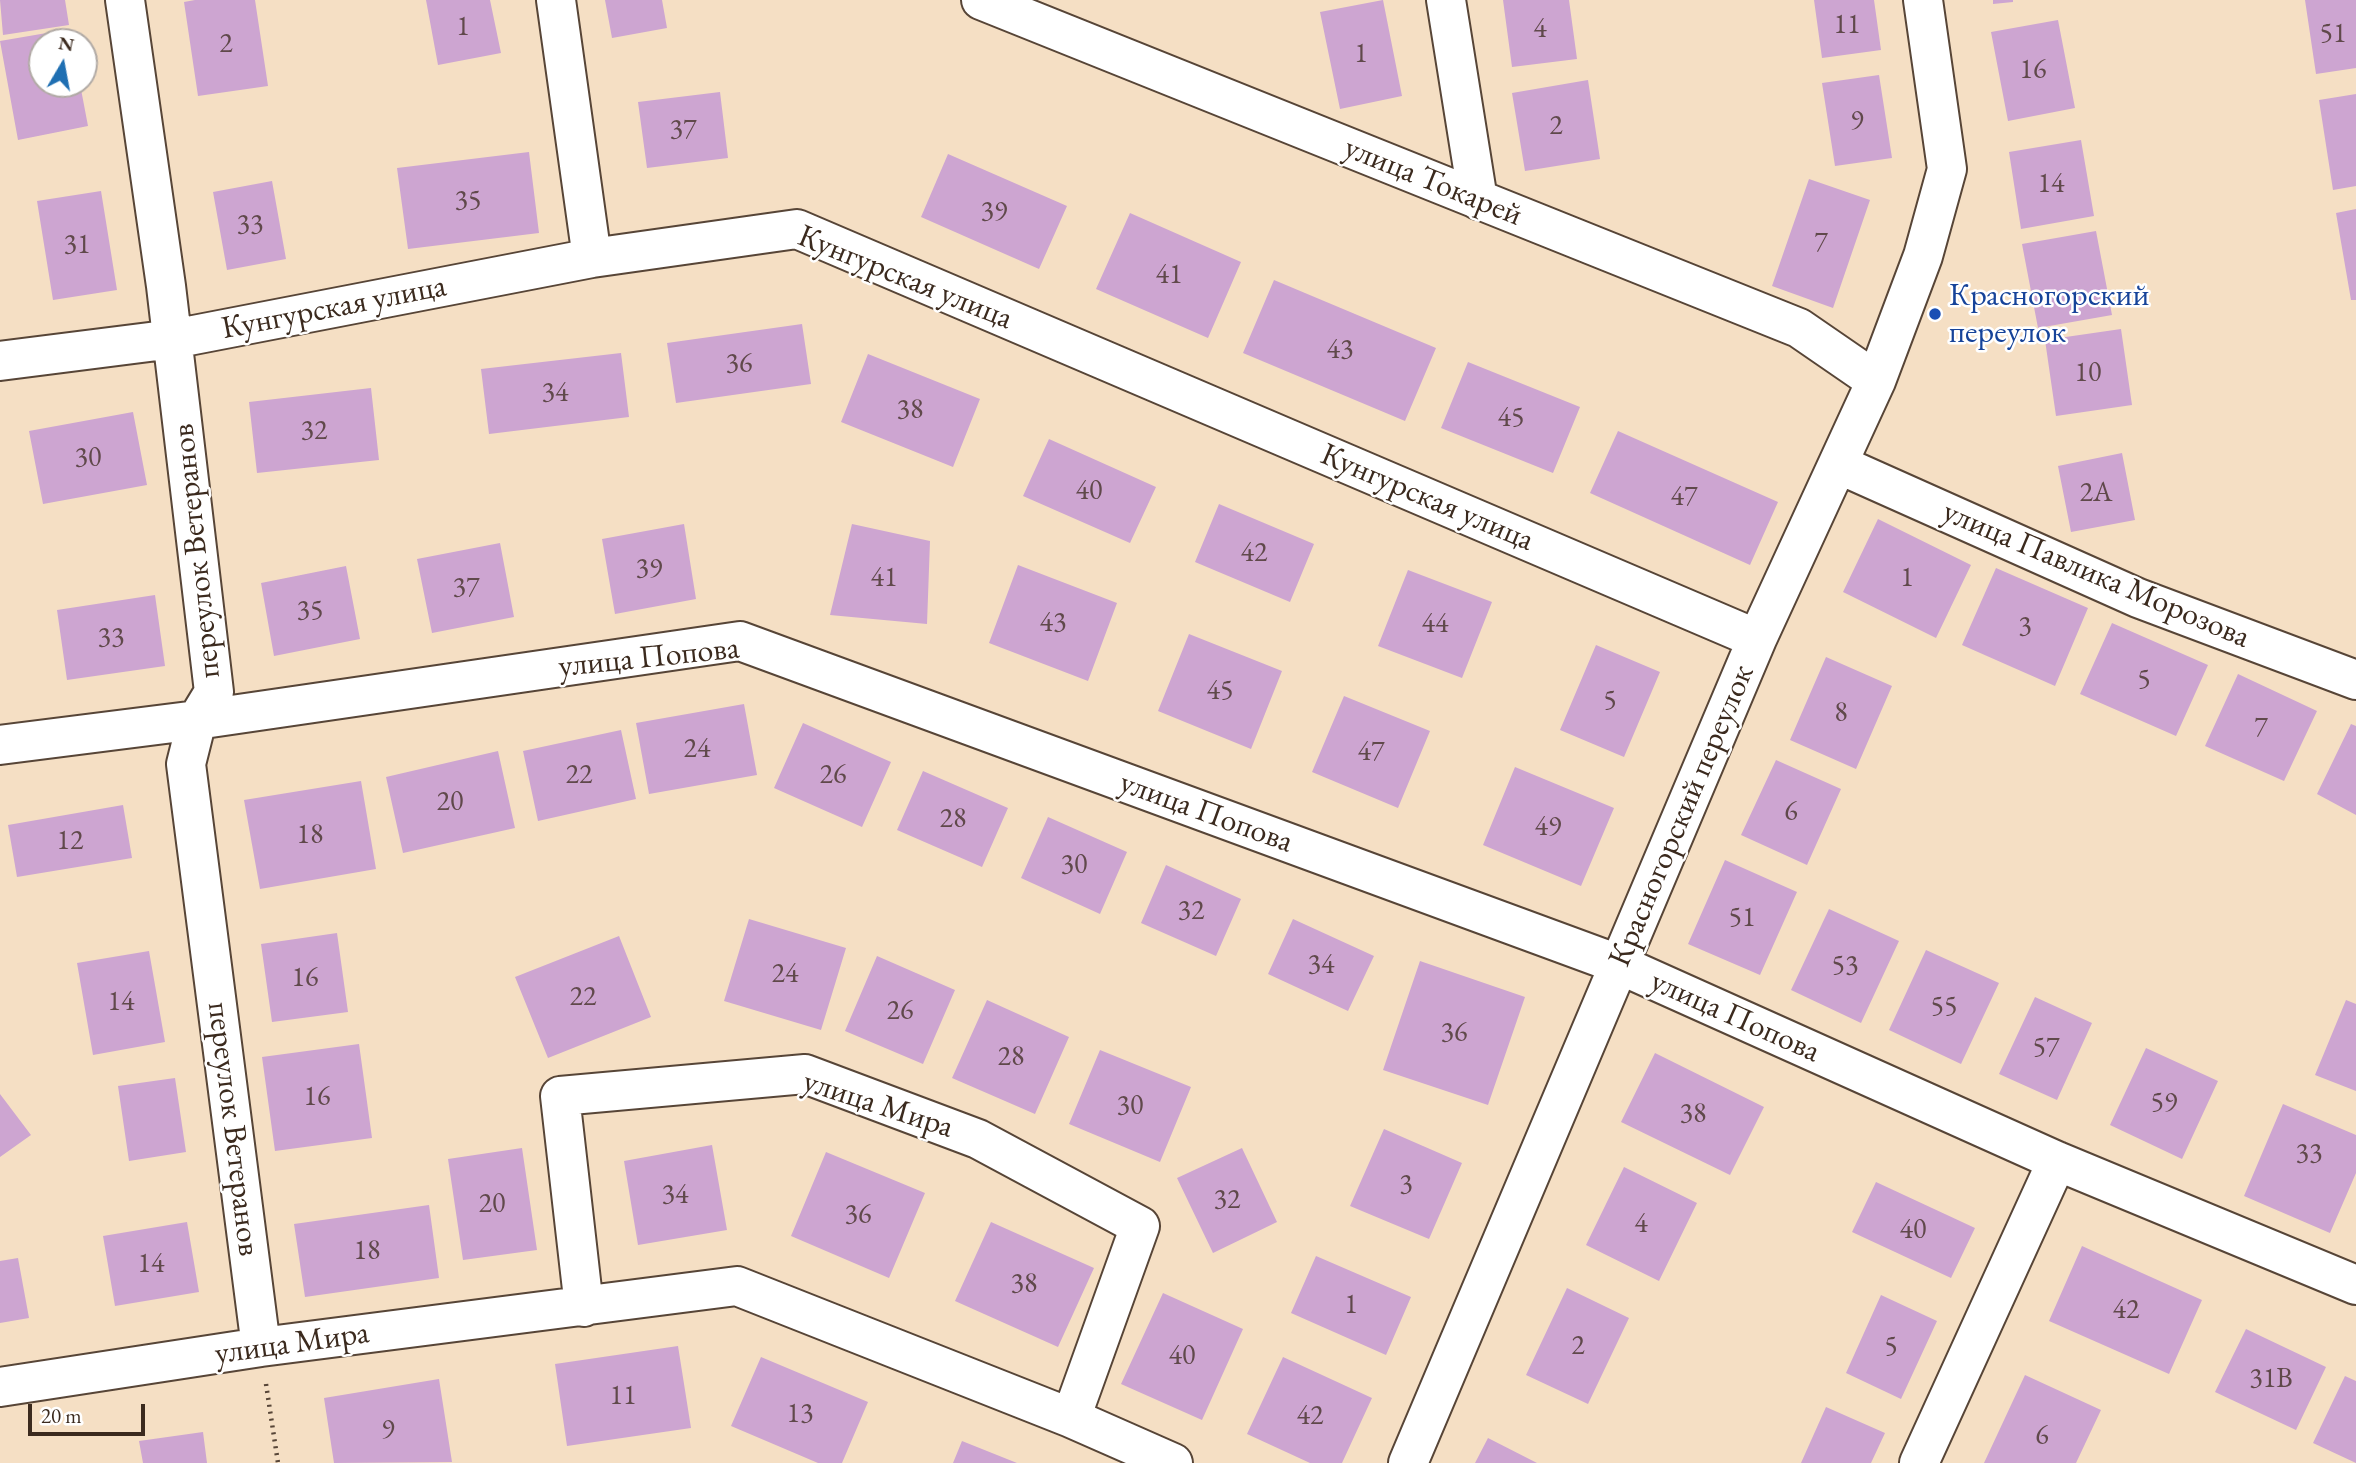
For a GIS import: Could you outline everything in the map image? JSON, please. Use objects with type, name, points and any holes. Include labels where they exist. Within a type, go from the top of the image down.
[{"type":"street","name":"переулок Ветеранов","points":[[125,0],[173,339],[215,692],[197,720],[186,764],[261,1348]]},
{"type":"street","points":[[556,0],[592,258]]},
{"type":"street","name":"улица Токарей","points":[[981,0],[1799,328],[1876,381]]},
{"type":"street","points":[[1446,0],[1478,200]]},
{"type":"street","name":"Красногорский переулок","points":[[1408,1463],[1757,639],[1876,381],[1923,256],[1947,169],[1923,0]]},
{"type":"street","name":"Кунгурская улица","points":[[0,361],[173,339],[592,258],[797,229],[1757,639]]},
{"type":"street","name":"улица Павлика Морозова","points":[[1838,464],[2138,598],[2356,681]]},
{"type":"street","name":"улица Попова","points":[[0,746],[740,641],[1618,964],[2057,1161],[2356,1284]]},
{"type":"street","name":"улица Мира","points":[[584,1307],[560,1096],[805,1074],[978,1139],[1140,1226],[1071,1418]]},
{"type":"street","points":[[1919,1463],[2057,1161]]},
{"type":"street","name":"улица Мира","points":[[0,1387],[261,1348],[737,1286],[1071,1418],[1173,1463]]},
{"type":"path","points":[[261,1348],[278,1463]]},
{"type":"building","points":[[0,0],[65,0],[69,25],[28,28],[28,31],[3,35]]},
{"type":"building","points":[[255,0],[268,86],[198,96],[184,2]]},
{"type":"building","points":[[426,0],[490,0],[501,53],[438,65]]},
{"type":"building","points":[[605,0],[662,0],[667,28],[612,38]]},
{"type":"building","points":[[1383,0],[1402,96],[1340,109],[1320,12]]},
{"type":"building","points":[[1503,0],[1569,0],[1577,59],[1512,67]]},
{"type":"building","points":[[1814,0],[1874,0],[1881,50],[1822,58]]},
{"type":"building","points":[[1993,0],[2013,0],[2013,2],[1993,4]]},
{"type":"building","points":[[2305,0],[2356,0],[2356,68],[2316,74]]},
{"type":"building","points":[[2058,20],[2075,108],[2008,121],[1991,32]]},
{"type":"building","points":[[28,36],[28,98],[83,98],[88,126],[18,140],[0,41]]},
{"type":"building","points":[[1879,75],[1892,158],[1835,166],[1822,83]]},
{"type":"building","points":[[1588,80],[1600,159],[1525,171],[1512,93]]},
{"type":"building","points":[[720,92],[728,158],[647,168],[638,102]]},
{"type":"building","points":[[2356,94],[2356,186],[2333,190],[2319,100]]},
{"type":"building","points":[[2081,140],[2094,216],[2021,229],[2009,152]]},
{"type":"building","points":[[529,152],[539,233],[408,249],[397,168]]},
{"type":"building","points":[[948,154],[1067,206],[1039,269],[921,217]]},
{"type":"building","points":[[1809,179],[1870,200],[1833,308],[1772,286]]},
{"type":"building","points":[[272,181],[286,259],[227,270],[213,192]]},
{"type":"building","points":[[101,191],[117,290],[53,300],[37,201]]},
{"type":"building","points":[[2356,209],[2356,300],[2351,300],[2336,213]]},
{"type":"building","points":[[1130,213],[1241,262],[1208,338],[1096,289]]},
{"type":"building","points":[[2096,231],[2112,315],[2038,328],[2022,244]]},
{"type":"building","points":[[1274,280],[1436,348],[1405,421],[1243,353]]},
{"type":"building","points":[[802,324],[811,384],[676,403],[667,343]]},
{"type":"building","points":[[2121,329],[2132,405],[2056,416],[2045,340]]},
{"type":"building","points":[[621,353],[629,417],[489,434],[481,369]]},
{"type":"building","points":[[868,354],[980,399],[953,467],[841,422]]},
{"type":"building","points":[[1468,362],[1580,407],[1553,473],[1441,428]]},
{"type":"building","points":[[371,388],[379,460],[257,473],[249,402]]},
{"type":"building","points":[[133,412],[147,485],[43,504],[29,431]]},
{"type":"building","points":[[1618,431],[1778,502],[1750,565],[1590,493]]},
{"type":"building","points":[[1049,439],[1156,487],[1130,543],[1023,496]]},
{"type":"building","points":[[2122,453],[2135,520],[2071,532],[2058,466]]},
{"type":"building","points":[[1219,504],[1314,544],[1290,602],[1195,562]]},
{"type":"building","points":[[1878,519],[1971,565],[1936,638],[1843,592]]},
{"type":"building","points":[[684,524],[696,599],[615,614],[602,539]]},
{"type":"building","points":[[852,524],[930,541],[927,624],[830,615]]},
{"type":"building","points":[[500,543],[514,617],[432,633],[417,559]]},
{"type":"building","points":[[1018,565],[1117,603],[1088,681],[989,643]]},
{"type":"building","points":[[346,566],[360,639],[274,656],[261,583]]},
{"type":"building","points":[[1996,568],[2088,608],[2055,686],[1962,645]]},
{"type":"building","points":[[1408,570],[1492,602],[1462,678],[1378,646]]},
{"type":"building","points":[[155,595],[165,666],[67,680],[57,610]]},
{"type":"building","points":[[2112,623],[2208,665],[2176,736],[2080,694]]},
{"type":"building","points":[[1189,634],[1282,671],[1251,749],[1158,711]]},
{"type":"building","points":[[1596,645],[1660,672],[1624,757],[1560,730]]},
{"type":"building","points":[[1826,657],[1892,686],[1856,769],[1790,740]]},
{"type":"building","points":[[2238,674],[2317,711],[2284,781],[2205,746]]},
{"type":"building","points":[[1344,696],[1430,731],[1398,808],[1312,772]]},
{"type":"building","points":[[744,704],[757,775],[649,794],[636,723]]},
{"type":"building","points":[[803,723],[891,762],[862,827],[774,788]]},
{"type":"building","points":[[2351,724],[2356,726],[2356,815],[2317,794]]},
{"type":"building","points":[[621,730],[636,799],[538,821],[523,751]]},
{"type":"building","points":[[498,751],[515,828],[403,853],[386,777]]},
{"type":"building","points":[[1776,760],[1841,789],[1807,865],[1741,835]]},
{"type":"building","points":[[1515,767],[1614,808],[1581,886],[1483,845]]},
{"type":"building","points":[[923,771],[1008,808],[982,867],[897,830]]},
{"type":"building","points":[[361,781],[376,869],[260,889],[244,800]]},
{"type":"building","points":[[123,805],[132,858],[17,877],[8,825]]},
{"type":"building","points":[[1048,817],[1127,852],[1100,914],[1021,878]]},
{"type":"building","points":[[1725,860],[1797,892],[1760,975],[1688,944]]},
{"type":"building","points":[[1166,865],[1241,899],[1216,956],[1141,923]]},
{"type":"building","points":[[1829,909],[1899,941],[1861,1023],[1791,990]]},
{"type":"building","points":[[749,919],[846,948],[821,1030],[724,1001]]},
{"type":"building","points":[[1293,919],[1374,956],[1348,1011],[1268,974]]},
{"type":"building","points":[[337,933],[348,1012],[272,1022],[261,944]]},
{"type":"building","points":[[619,936],[651,1017],[548,1058],[515,977]]},
{"type":"building","points":[[1926,950],[1999,983],[1961,1064],[1889,1030]]},
{"type":"building","points":[[149,951],[165,1042],[93,1055],[77,963]]},
{"type":"building","points":[[877,956],[955,990],[923,1064],[845,1031]]},
{"type":"building","points":[[1420,961],[1525,997],[1488,1105],[1383,1070]]},
{"type":"building","points":[[2035,997],[2092,1023],[2057,1100],[1999,1074]]},
{"type":"building","points":[[987,1000],[1069,1037],[1035,1114],[952,1078]]},
{"type":"building","points":[[2346,1000],[2356,1004],[2356,1091],[2315,1075]]},
{"type":"building","points":[[359,1044],[372,1138],[275,1151],[262,1057]]},
{"type":"building","points":[[2146,1048],[2218,1081],[2182,1159],[2110,1125]]},
{"type":"building","points":[[1100,1050],[1191,1087],[1160,1162],[1069,1124]]},
{"type":"building","points":[[1655,1053],[1764,1107],[1730,1175],[1621,1122]]},
{"type":"building","points":[[175,1078],[186,1152],[129,1161],[118,1086]]},
{"type":"building","points":[[0,1094],[31,1135],[0,1157]]},
{"type":"building","points":[[2283,1104],[2356,1135],[2356,1173],[2330,1233],[2244,1196]]},
{"type":"building","points":[[1384,1129],[1462,1163],[1429,1239],[1350,1206]]},
{"type":"building","points":[[712,1145],[727,1230],[638,1245],[624,1161]]},
{"type":"building","points":[[522,1148],[537,1250],[463,1260],[448,1159]]},
{"type":"building","points":[[1242,1148],[1277,1222],[1213,1253],[1177,1178]]},
{"type":"building","points":[[826,1152],[925,1193],[889,1278],[791,1236]]},
{"type":"building","points":[[1624,1167],[1697,1203],[1659,1281],[1586,1245]]},
{"type":"building","points":[[1876,1182],[1975,1228],[1951,1278],[1852,1232]]},
{"type":"building","points":[[429,1205],[439,1278],[305,1297],[294,1224]]},
{"type":"building","points":[[187,1222],[199,1292],[115,1306],[103,1236]]},
{"type":"building","points":[[991,1222],[1094,1268],[1058,1347],[955,1301]]},
{"type":"building","points":[[2082,1246],[2202,1300],[2169,1374],[2049,1321]]},
{"type":"building","points":[[1316,1256],[1411,1297],[1386,1355],[1291,1313]]},
{"type":"building","points":[[18,1258],[29,1318],[0,1323],[0,1261]]},
{"type":"building","points":[[1567,1288],[1629,1318],[1588,1404],[1526,1375]]},
{"type":"building","points":[[1163,1293],[1243,1329],[1202,1420],[1121,1384]]},
{"type":"building","points":[[1881,1295],[1937,1321],[1901,1399],[1846,1373]]},
{"type":"building","points":[[2246,1329],[2326,1367],[2296,1430],[2215,1392]]},
{"type":"building","points":[[678,1346],[691,1428],[567,1446],[555,1364]]},
{"type":"building","points":[[761,1357],[868,1402],[842,1463],[818,1463],[731,1426]]},
{"type":"building","points":[[1283,1357],[1372,1398],[1342,1463],[1310,1463],[1247,1434]]},
{"type":"building","points":[[2025,1375],[2101,1410],[2076,1463],[1984,1463]]},
{"type":"building","points":[[2345,1376],[2356,1381],[2356,1463],[2313,1443]]},
{"type":"building","points":[[439,1379],[452,1462],[334,1463],[324,1398]]},
{"type":"building","points":[[1826,1407],[1885,1433],[1871,1463],[1801,1463]]},
{"type":"building","points":[[203,1432],[207,1463],[143,1463],[139,1441]]},
{"type":"building","points":[[1488,1438],[1537,1463],[1475,1463]]},
{"type":"building","points":[[962,1441],[1017,1463],[953,1463]]},
{"type":"place","name":"Красногорский переулок","points":[[1935,314]]}]
